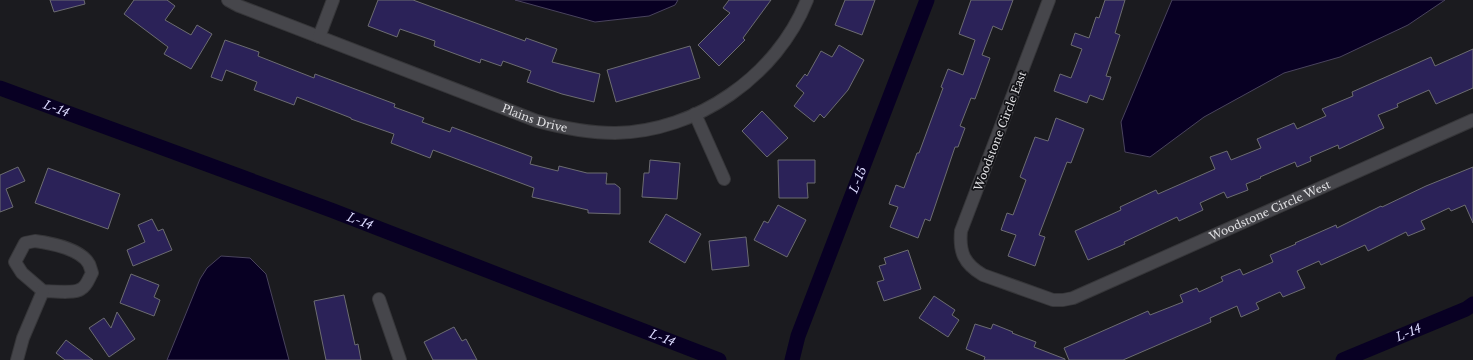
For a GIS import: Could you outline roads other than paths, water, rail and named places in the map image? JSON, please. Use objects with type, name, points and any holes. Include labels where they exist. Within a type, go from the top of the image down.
[{"type":"street","name":"Plains Drive","points":[[228,0],[239,6],[537,121],[566,129],[586,132],[616,133],[646,130],[675,122],[710,107],[736,91],[759,71],[779,49],[795,24],[807,0]]},
{"type":"street","points":[[319,37],[334,0]]},
{"type":"street","name":"Woodstone Circle East","points":[[1050,0],[961,231],[960,242],[962,252],[967,262],[974,270],[983,275],[1052,300],[1066,300]]},
{"type":"street","points":[[695,114],[724,179]]},
{"type":"street","name":"Woodstone Circle West","points":[[1066,300],[1473,120]]},
{"type":"street","points":[[35,241],[63,247],[82,256],[89,264],[92,273],[88,282],[81,290],[43,291],[22,273],[15,262],[25,243],[35,241]]},
{"type":"street","points":[[17,360],[23,338],[43,291]]},
{"type":"street","points":[[378,298],[400,360]]},
{"type":"waterway","name":"L-15","points":[[792,360],[798,336],[927,0]]},
{"type":"waterway","name":"L-14","points":[[0,88],[331,210],[719,360]]},
{"type":"waterway","name":"L-14","points":[[1343,360],[1466,309],[1473,304]]}]
